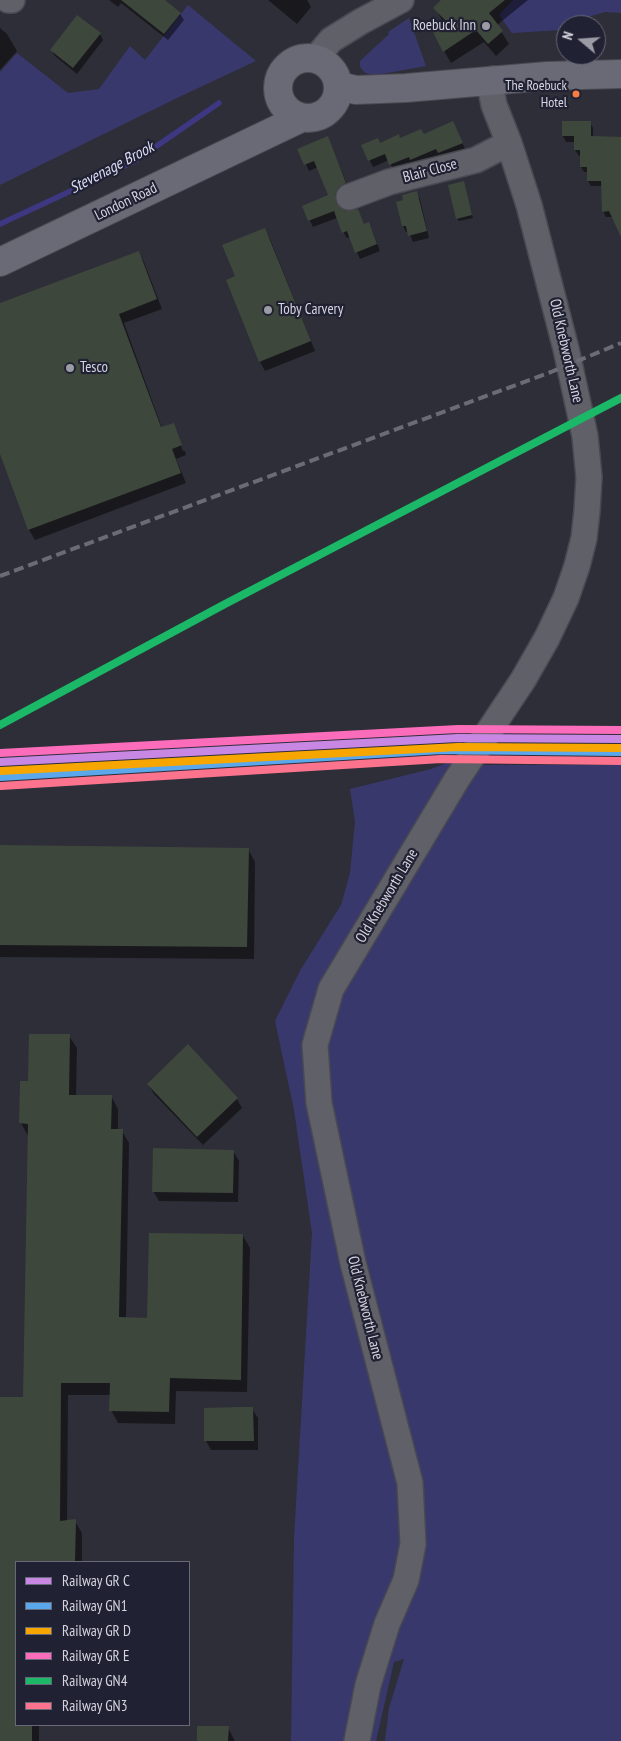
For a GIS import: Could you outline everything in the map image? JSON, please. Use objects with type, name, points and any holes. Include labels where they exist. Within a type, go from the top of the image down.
[{"type":"main road","points":[[251,142],[278,94],[279,78],[288,65],[301,58],[316,58],[328,64],[336,74],[339,86],[336,100],[328,111],[316,117],[302,118],[286,109],[278,94]]},
{"type":"main road","points":[[339,86],[366,90],[493,79],[621,74]]},
{"type":"main road","name":"London Road","points":[[0,262],[302,118]]},
{"type":"street","points":[[316,58],[331,40],[401,0]]},
{"type":"street","name":"Old Knebworth Lane","points":[[357,1741],[368,1685],[387,1624],[406,1580],[413,1544],[410,1483],[353,1263],[319,1103],[316,1045],[331,989],[457,779],[523,680],[548,638],[566,598],[577,566],[584,538],[587,511],[589,477],[585,436],[576,393],[559,315],[529,205],[509,143],[494,106],[493,79]]},
{"type":"street","name":"Blair Close","points":[[349,197],[389,182],[476,160],[509,143]]},
{"type":"shaded area","points":[[513,0],[621,0],[621,13],[556,15],[556,30],[512,33],[499,15]]},
{"type":"shaded area","points":[[188,5],[256,61],[0,185],[0,72],[17,53],[68,93],[99,89],[130,46],[145,60]]},
{"type":"shaded area","points":[[409,18],[426,66],[376,75],[365,73],[360,67],[360,61],[389,34],[388,32]]},
{"type":"shaded area","points":[[460,758],[307,1037],[401,1483],[404,1533],[397,1574],[350,1741],[291,1741],[294,1538],[312,1233],[294,1110],[275,1021],[301,969],[341,905],[350,873],[355,822],[350,789],[431,769]]},
{"type":"shaded area","points":[[479,765],[621,765],[621,1741],[385,1741],[389,1708],[404,1659],[394,1662],[376,1741],[368,1741],[372,1710],[420,1549],[326,1096],[324,1044],[338,992]]},
{"type":"building","points":[[121,0],[165,0],[181,13],[164,34]]},
{"type":"building","name":"Roebuck Inn","points":[[441,0],[505,0],[489,13],[503,31],[488,44],[476,30],[443,52],[432,30],[446,21],[433,8]]},
{"type":"building","points":[[77,15],[101,33],[73,68],[50,50]]},
{"type":"building","points":[[453,121],[463,143],[438,153],[436,149],[410,160],[409,157],[389,165],[385,154],[368,161],[361,145],[378,138],[380,143],[399,134],[400,138],[421,129],[424,134]]},
{"type":"building","points":[[562,121],[591,121],[591,136],[621,137],[621,237],[609,211],[602,212],[601,181],[587,181],[587,167],[580,167],[580,150],[574,150],[574,136],[562,136]]},
{"type":"building","points":[[328,136],[346,183],[338,188],[335,195],[336,202],[340,208],[346,211],[358,209],[364,224],[369,222],[377,244],[355,253],[347,231],[342,233],[334,211],[308,221],[302,206],[328,195],[314,161],[304,165],[297,149]]},
{"type":"building","points":[[464,181],[472,215],[456,219],[448,185]]},
{"type":"building","points":[[417,191],[427,231],[408,236],[406,226],[402,226],[396,202],[403,200],[402,195]]},
{"type":"building","name":"Toby Carvery","points":[[265,228],[311,341],[259,362],[226,280],[235,276],[222,245]]},
{"type":"building","name":"Tesco","points":[[139,251],[157,299],[119,314],[161,427],[174,423],[182,445],[172,449],[181,473],[28,530],[0,454],[0,303]]},
{"type":"building","points":[[0,845],[249,848],[247,947],[0,945]]},
{"type":"building","points":[[29,1034],[70,1034],[69,1095],[112,1095],[111,1129],[123,1129],[119,1317],[147,1318],[149,1233],[243,1234],[241,1380],[170,1378],[169,1412],[109,1411],[110,1383],[61,1383],[60,1521],[76,1519],[75,1561],[15,1561],[15,1726],[32,1726],[32,1741],[0,1741],[0,1397],[23,1397],[28,1124],[19,1123],[20,1081],[28,1081]]},
{"type":"building","points":[[188,1044],[238,1098],[197,1137],[147,1084]]},
{"type":"building","points":[[153,1148],[234,1150],[233,1193],[152,1192]]},
{"type":"building","points":[[253,1407],[254,1441],[204,1441],[204,1408]]},
{"type":"building","points":[[197,1726],[229,1726],[228,1741],[197,1741]]},
{"type":"waterway","name":"Stevenage Brook","points":[[0,224],[135,161],[219,103]]},
{"type":"railway","points":[[0,576],[551,372],[621,343]]},
{"type":"transit line","points":[[0,753],[458,729],[621,730]]},
{"type":"transit line","points":[[0,762],[458,738],[621,739]]},
{"type":"transit line","points":[[0,771],[458,747],[621,748]]},
{"type":"rail line","name":"GN4","points":[[0,725],[225,604],[621,398]]},
{"type":"rail line","name":"GN1","points":[[0,777],[441,750],[621,752]]},
{"type":"rail line","name":"GN3","points":[[1,786],[441,759],[621,761]]},
{"type":"place","name":"Roebuck Inn","points":[[486,26]]},
{"type":"place","name":"The Roebuck Hotel","points":[[576,94]]},
{"type":"place","name":"Toby Carvery","points":[[268,310]]},
{"type":"place","name":"Tesco","points":[[70,368]]}]
